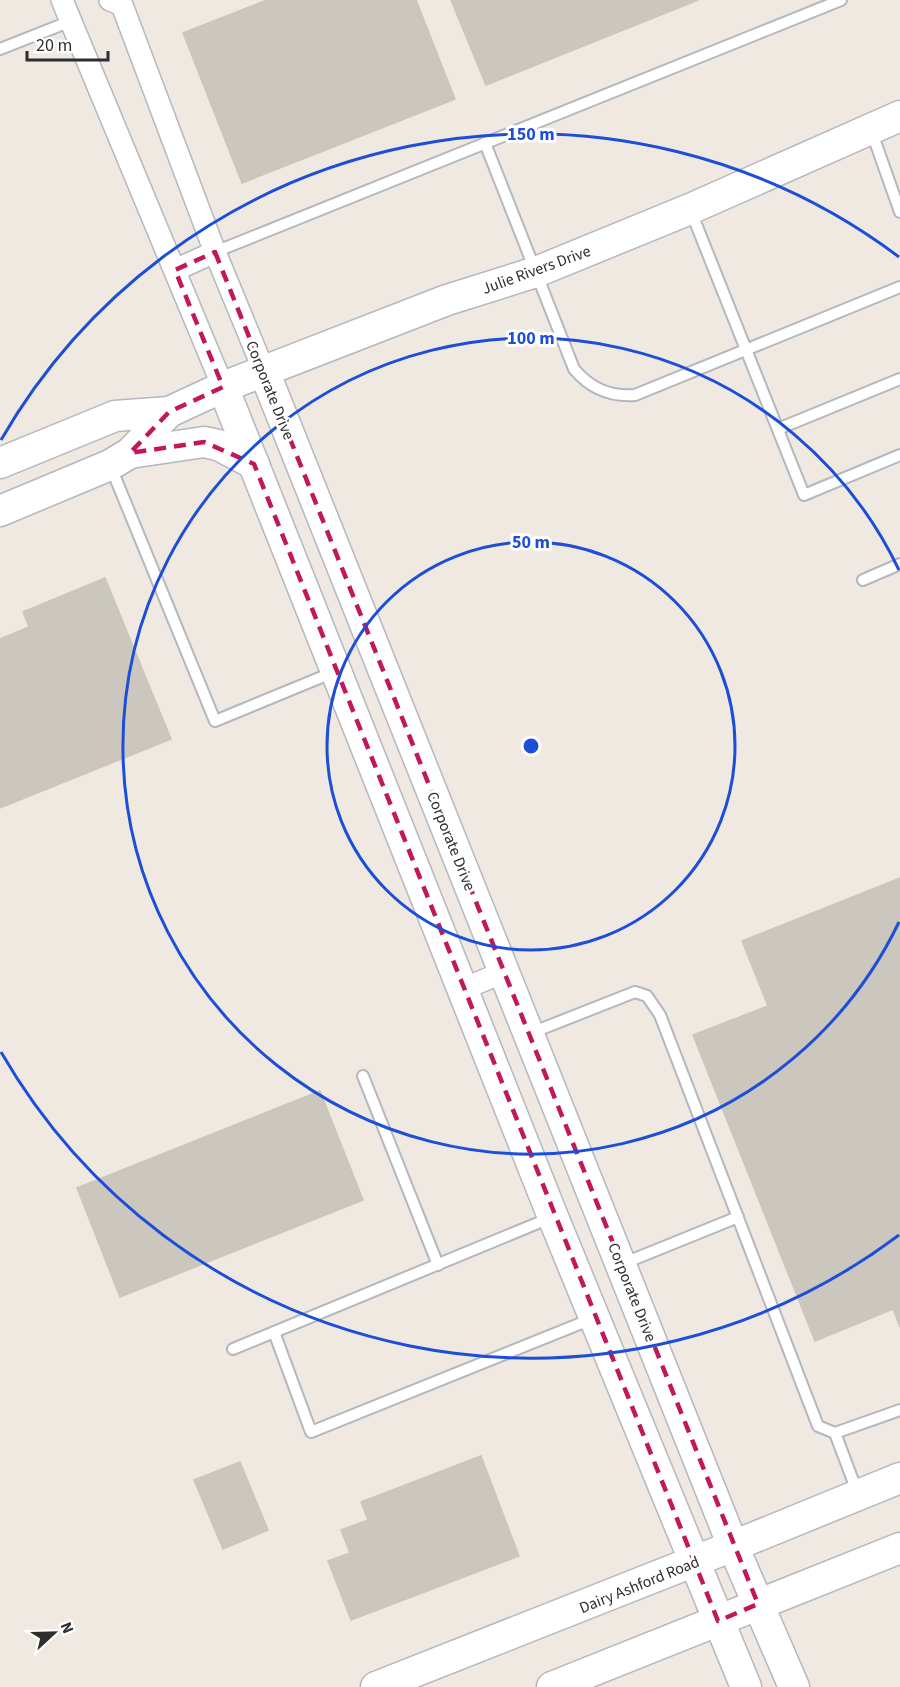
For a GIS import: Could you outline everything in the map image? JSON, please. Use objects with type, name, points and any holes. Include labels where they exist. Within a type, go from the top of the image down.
[{"type":"street","points":[[62,0],[224,387],[594,1318],[746,1687]]},
{"type":"street","name":"Corporate Drive","points":[[122,2],[215,252],[733,1546],[794,1687]]},
{"type":"street","name":"Julie Rivers Drive","points":[[0,512],[120,459],[169,412],[224,387],[447,300],[537,272],[690,209],[900,116]]},
{"type":"street","points":[[175,270],[215,252]]},
{"type":"street","name":"Julie Rivers Drive","points":[[0,463],[115,416],[169,412]]},
{"type":"street","points":[[120,459],[204,442],[218,445],[254,464]]},
{"type":"street","points":[[463,989],[504,972]]},
{"type":"street","name":"Dairy Ashford Road","points":[[376,1687],[900,1478]]},
{"type":"street","points":[[552,1687],[900,1548]]},
{"type":"lane","points":[[215,252],[841,0]]},
{"type":"lane","points":[[0,49],[71,21]]},
{"type":"lane","points":[[871,128],[900,212]]},
{"type":"lane","points":[[486,143],[574,369],[585,382],[603,392],[621,396],[635,395],[900,287]]},
{"type":"lane","points":[[690,209],[804,495],[900,455]]},
{"type":"lane","points":[[778,429],[900,379]]},
{"type":"lane","points":[[120,459],[215,721],[336,671]]},
{"type":"lane","points":[[863,580],[900,564]]},
{"type":"lane","points":[[528,1034],[635,992],[646,996],[660,1015],[818,1426],[834,1433],[900,1410]]},
{"type":"lane","points":[[363,1076],[438,1265]]},
{"type":"lane","points":[[233,1349],[554,1217]]},
{"type":"lane","points":[[622,1264],[738,1217]]},
{"type":"lane","points":[[274,1332],[311,1432],[594,1318]]},
{"type":"lane","points":[[834,1433],[858,1495]]},
{"type":"highlighted area","points":[[215,252],[758,1604],[718,1621],[254,464],[204,442],[130,453],[169,412],[223,387],[175,270]]},
{"type":"building","points":[[267,0],[416,0],[455,99],[242,183],[183,33]]},
{"type":"building","points":[[451,0],[698,0],[486,85]]},
{"type":"building","points":[[105,578],[171,739],[0,808],[0,639],[29,627],[23,612]]},
{"type":"building","points":[[900,878],[900,1327],[893,1309],[815,1341],[693,1035],[768,1006],[742,941]]},
{"type":"building","points":[[320,1091],[363,1200],[120,1297],[77,1188]]},
{"type":"building","points":[[481,1456],[519,1556],[351,1620],[328,1561],[350,1553],[341,1530],[368,1520],[361,1502]]},
{"type":"building","points":[[240,1462],[268,1530],[223,1549],[194,1480]]}]
